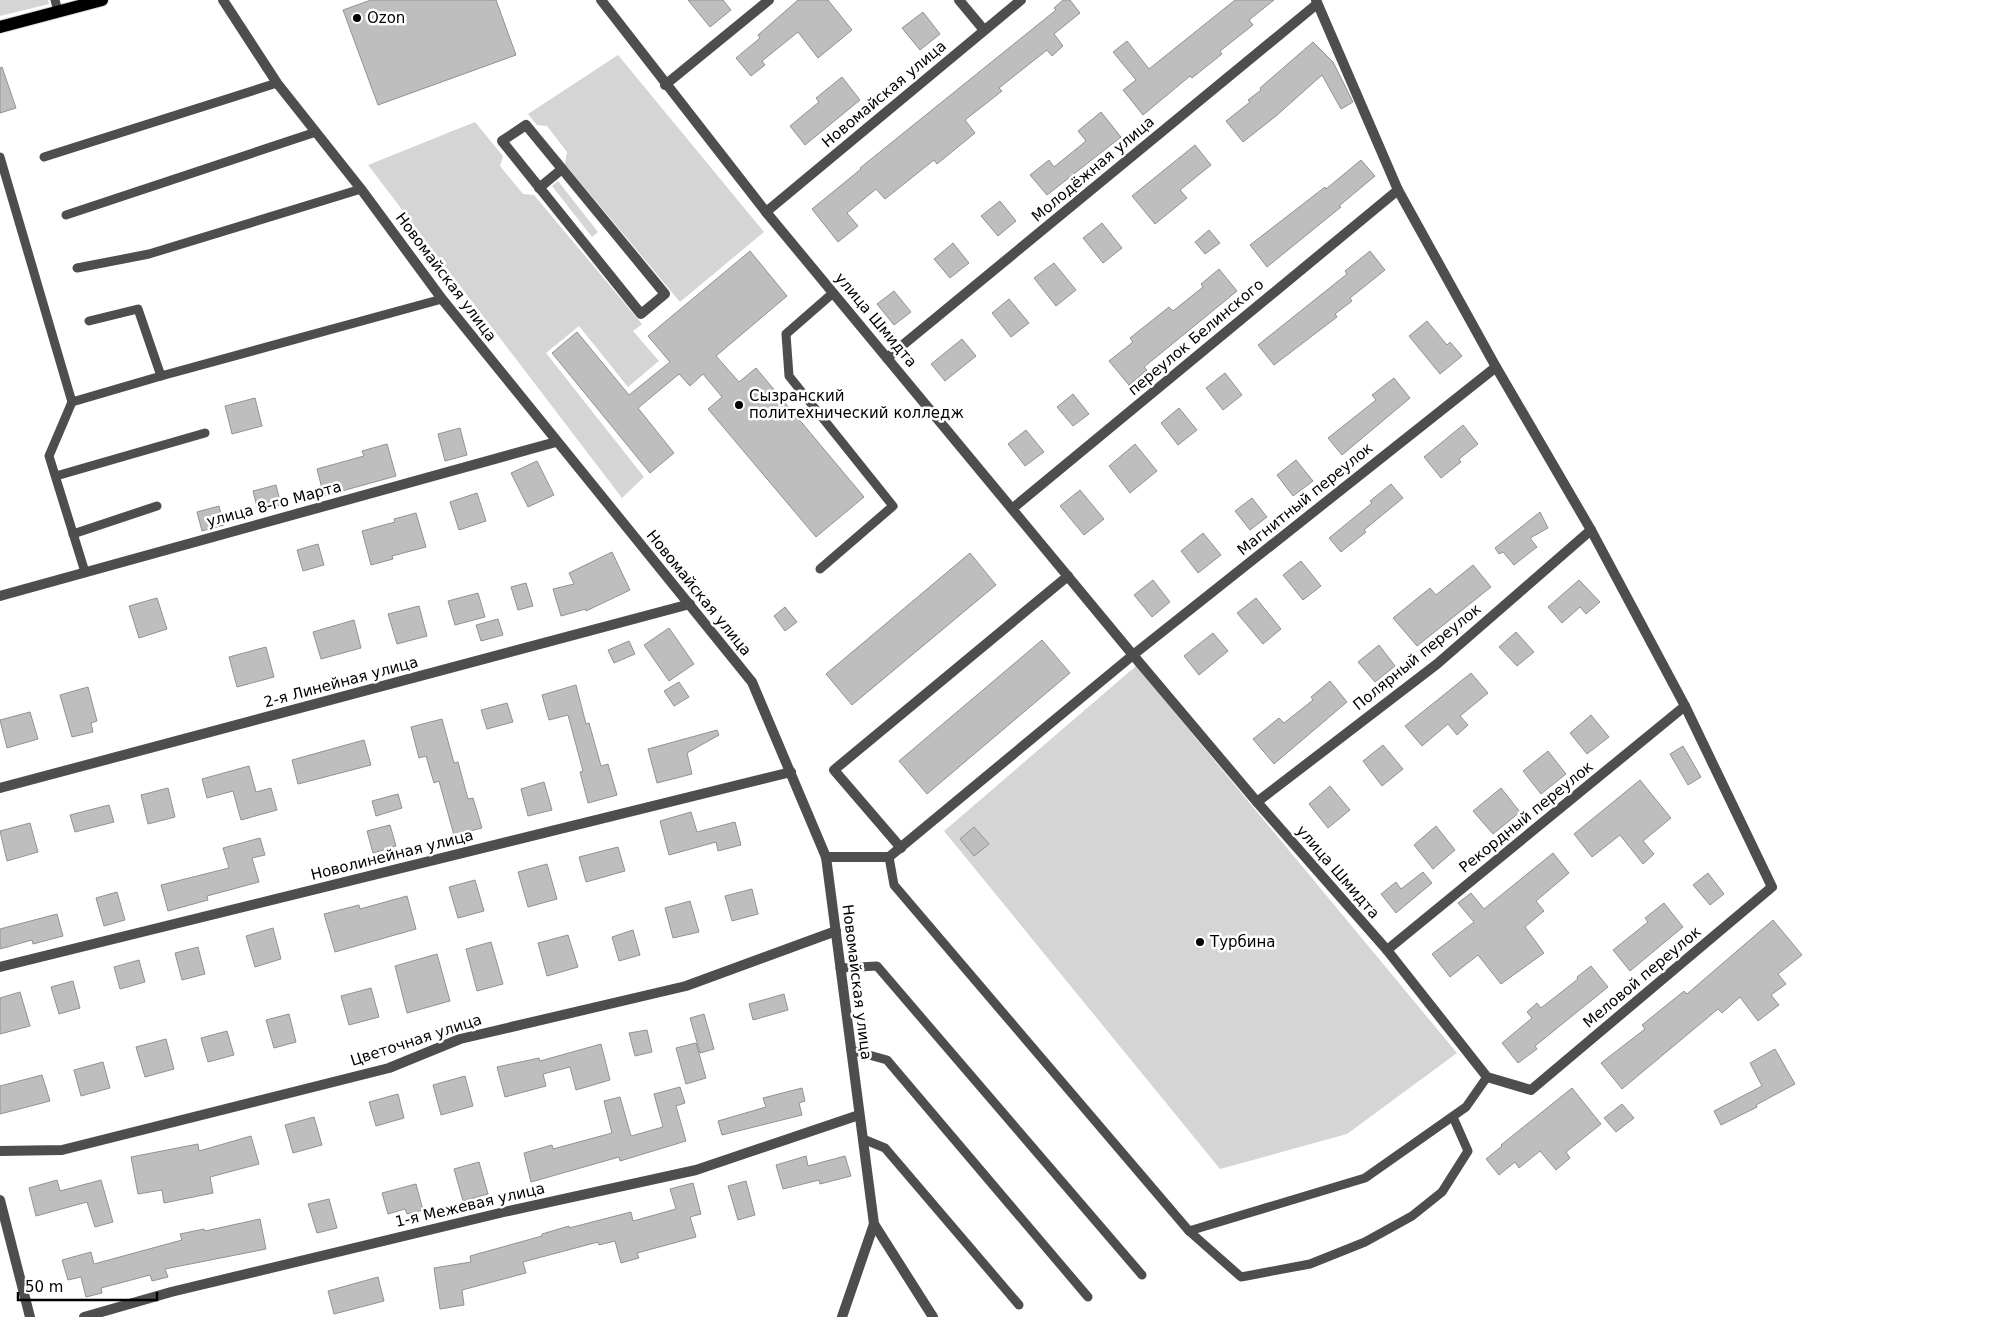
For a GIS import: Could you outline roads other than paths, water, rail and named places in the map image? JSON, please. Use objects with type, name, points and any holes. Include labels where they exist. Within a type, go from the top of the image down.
[{"type":"main road","points":[[0,26],[57,6],[102,0]]},
{"type":"street","name":"Новомайская улица","points":[[224,0],[277,83],[361,189],[442,299],[752,682],[826,856],[874,1224],[842,1317]]},
{"type":"street","name":"улица Шмидта","points":[[600,0],[766,212],[1134,656],[1257,802],[1387,950],[1488,1077]]},
{"type":"street","points":[[665,84],[769,0]]},
{"type":"street","points":[[959,0],[984,30]]},
{"type":"street","name":"Новомайская улица","points":[[766,212],[1020,0]]},
{"type":"street","points":[[1317,2],[1398,190],[1496,367],[1592,530],[1685,706]]},
{"type":"street","name":"Молодёжная улица","points":[[887,358],[1317,2]]},
{"type":"street","points":[[526,125],[665,294],[641,314],[539,188],[502,141],[526,125]]},
{"type":"street","points":[[539,188],[562,169]]},
{"type":"street","name":"переулок Белинского","points":[[1013,508],[1398,190]]},
{"type":"street","name":"Магнитный переулок","points":[[1134,656],[1496,367]]},
{"type":"street","name":"улица 8-го Марта","points":[[0,596],[556,442]]},
{"type":"street","name":"Полярный переулок","points":[[1257,802],[1437,664],[1592,530]]},
{"type":"street","points":[[901,848],[834,770],[1068,576]]},
{"type":"street","name":"2-я Линейная улица","points":[[0,788],[690,604]]},
{"type":"street","points":[[826,856],[890,857],[1134,656]]},
{"type":"street","name":"Меловой переулок","points":[[1488,1077],[1531,1090],[1772,887],[1685,706]]},
{"type":"street","name":"Рекордный переулок","points":[[1387,950],[1685,706]]},
{"type":"street","name":"Новолинейная улица","points":[[0,967],[791,772]]},
{"type":"street","name":"Цветочная улица","points":[[0,1151],[62,1150],[389,1068],[460,1039],[686,986],[836,932]]},
{"type":"street","name":"1-я Межевая улица","points":[[84,1317],[171,1292],[494,1214],[696,1170],[860,1115]]},
{"type":"street","points":[[0,1200],[30,1317]]},
{"type":"street","points":[[874,1224],[933,1317]]},
{"type":"lane","points":[[44,157],[277,83]]},
{"type":"lane","points":[[66,215],[316,132]]},
{"type":"lane","points":[[0,157],[72,402],[49,456],[85,572]]},
{"type":"lane","points":[[77,268],[149,254],[361,189]]},
{"type":"lane","points":[[820,569],[893,506],[789,376],[786,334],[833,293]]},
{"type":"lane","points":[[72,402],[442,299]]},
{"type":"lane","points":[[90,321],[138,309],[161,376]]},
{"type":"lane","points":[[56,476],[205,433]]},
{"type":"lane","points":[[73,534],[156,506]]},
{"type":"lane","points":[[890,857],[894,885],[1189,1231],[1240,1277],[1310,1264],[1365,1242],[1412,1216],[1442,1192],[1468,1151],[1452,1117]]},
{"type":"lane","points":[[840,968],[877,966],[1142,1275]]},
{"type":"lane","points":[[851,1050],[887,1060],[1088,1297]]},
{"type":"lane","points":[[1189,1231],[1365,1178],[1466,1108],[1488,1077]]},
{"type":"lane","points":[[863,1139],[885,1148],[1019,1304]]},
{"type":"place","name":"Ozon","points":[[357,18]]},
{"type":"place","name":"Сызранский политехнический колледж","points":[[739,405]]},
{"type":"place","name":"Турбина","points":[[1200,942]]}]
